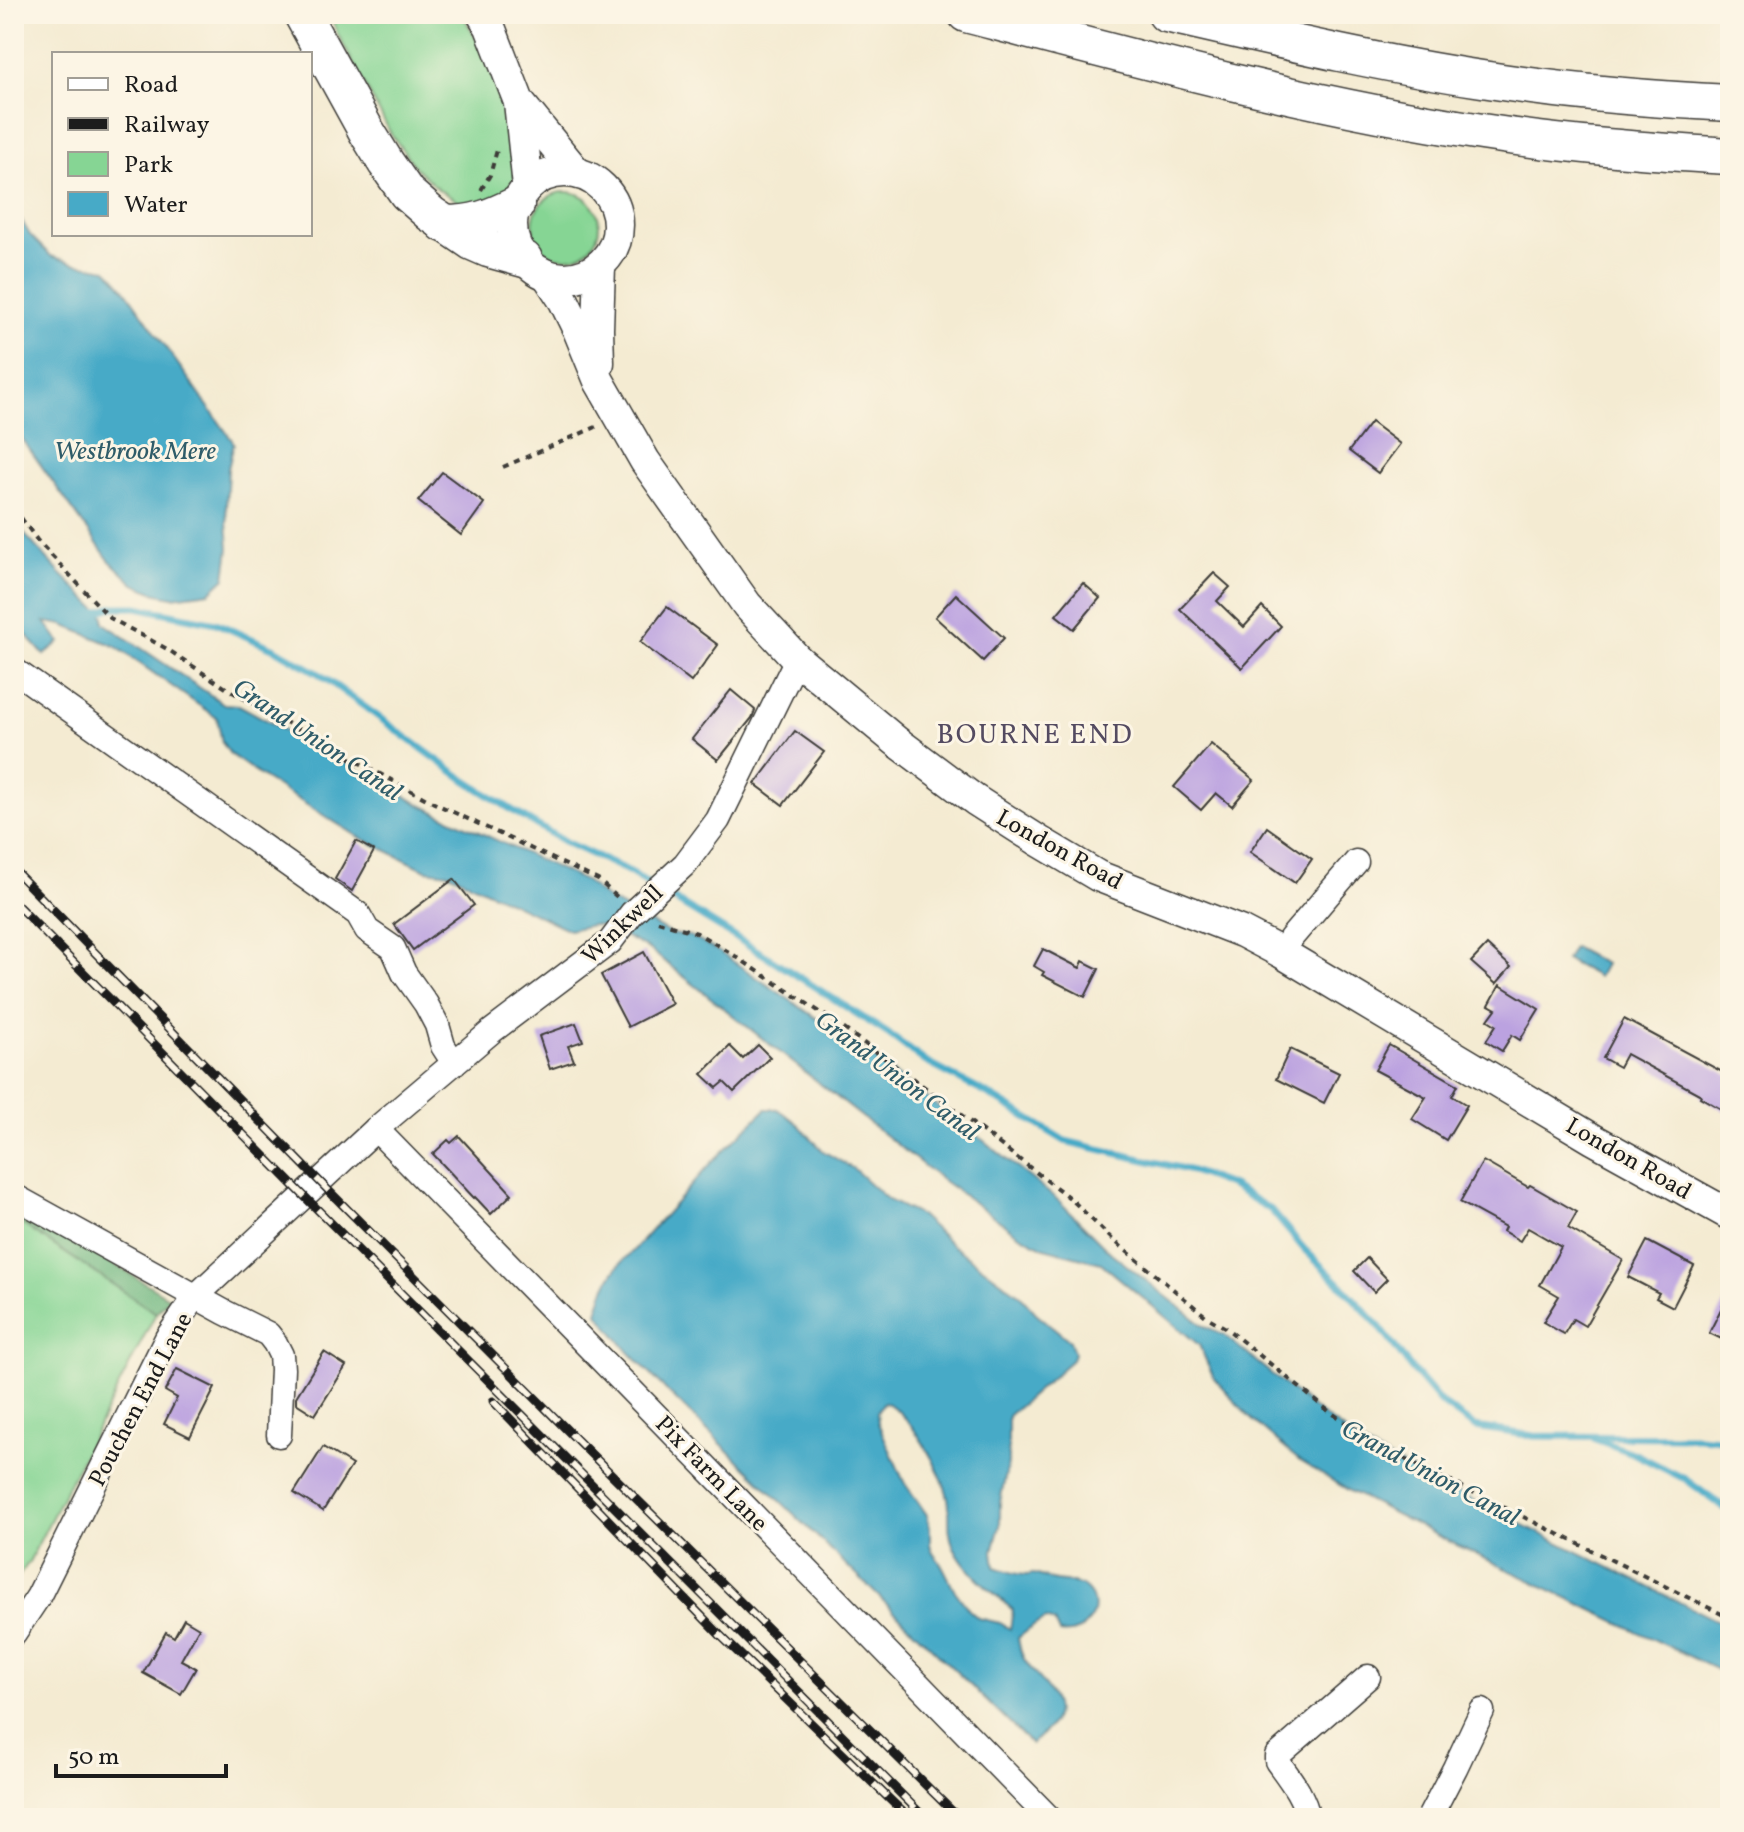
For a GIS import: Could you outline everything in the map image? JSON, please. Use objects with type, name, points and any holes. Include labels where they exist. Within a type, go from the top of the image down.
[{"type":"highway","points":[[302,14],[386,163],[407,193],[444,224],[472,242],[535,267]]},
{"type":"highway","points":[[966,14],[1307,100],[1468,130],[1625,149],[1730,156]]},
{"type":"highway","points":[[1166,14],[1311,47],[1482,79],[1638,98],[1730,103]]},
{"type":"highway","points":[[444,224],[486,219],[522,196]]},
{"type":"main road","points":[[482,14],[519,102],[577,173]]},
{"type":"main road","points":[[519,102],[522,196]]},
{"type":"main road","points":[[559,172],[577,173],[593,180],[605,190],[614,204],[618,221],[617,237],[611,252],[589,273],[575,278],[561,278],[535,267],[516,247],[512,233],[512,219],[522,196],[542,177],[559,172]]},
{"type":"main road","name":"London Road","points":[[599,381],[600,265]]},
{"type":"main road","name":"London Road","points":[[535,267],[564,301],[599,381],[645,461],[747,605],[797,659],[918,758],[975,800],[1098,876],[1242,932],[1282,953],[1593,1139],[1730,1215]]},
{"type":"street","name":"Winkwell","points":[[376,1129],[492,1031],[610,942],[639,906],[685,864],[718,820],[797,659]]},
{"type":"street","points":[[14,670],[358,914],[367,930],[393,948],[404,973],[426,1004],[443,1046],[454,1063]]},
{"type":"street","points":[[1282,953],[1291,938],[1356,862]]},
{"type":"street","name":"Pouchen End Lane","points":[[14,1633],[38,1597],[167,1338],[196,1296],[376,1129]]},
{"type":"street","name":"Pix Farm Lane","points":[[376,1129],[1049,1818]]},
{"type":"street","points":[[14,1196],[268,1334],[281,1355],[279,1435]]},
{"type":"street","points":[[1308,1818],[1295,1784],[1277,1761],[1277,1756],[1368,1677]]},
{"type":"street","points":[[1429,1818],[1482,1711]]},
{"type":"path","points":[[480,193],[490,175],[497,149]]},
{"type":"path","points":[[503,467],[620,417]]},
{"type":"path","points":[[14,508],[37,540],[110,618],[167,649],[229,690],[434,803],[598,880],[639,906],[697,933],[829,1018],[1071,1199],[1112,1239],[1207,1317],[1226,1328],[1326,1409],[1369,1439],[1730,1618]]},
{"type":"green space","points":[[330,14],[462,14],[493,70],[516,136],[518,157],[515,180],[492,204],[462,204],[438,189],[416,168],[391,134]]},
{"type":"green space","points":[[559,192],[573,192],[585,197],[594,206],[599,225],[597,238],[590,249],[573,258],[559,258],[547,253],[538,244],[533,232],[533,218],[538,206],[547,197]]},
{"type":"green space","points":[[14,1203],[170,1298],[156,1313],[22,1224],[14,1223]]},
{"type":"green space","points":[[22,1224],[156,1313],[29,1562],[14,1583],[14,1236]]},
{"type":"water","name":"Westbrook Mere","points":[[14,208],[30,235],[51,256],[107,269],[124,288],[234,443],[228,469],[226,508],[229,548],[225,578],[210,592],[173,597],[134,584],[109,560],[14,431]]},
{"type":"water","points":[[14,520],[60,573],[104,616],[104,623],[224,704],[239,705],[425,807],[585,881],[606,898],[671,934],[690,936],[718,951],[863,1050],[1059,1201],[1111,1253],[1204,1326],[1224,1335],[1313,1408],[1368,1448],[1730,1627],[1730,1676],[1440,1537],[1301,1462],[1249,1417],[1214,1378],[1199,1345],[1101,1263],[1044,1248],[1018,1234],[942,1180],[650,950],[606,926],[592,925],[569,930],[449,873],[426,870],[359,837],[230,754],[222,742],[217,718],[115,646],[63,625],[45,622],[60,642],[44,655],[14,621]]},
{"type":"water","points":[[1573,947],[1605,964],[1598,977],[1566,960]]},
{"type":"water","points":[[766,1109],[777,1109],[799,1125],[823,1151],[854,1169],[888,1200],[921,1216],[952,1245],[1020,1295],[1036,1313],[1070,1341],[1074,1353],[1072,1360],[1008,1416],[1008,1464],[1000,1502],[1000,1526],[993,1551],[995,1567],[1079,1585],[1086,1589],[1094,1604],[1090,1620],[1077,1631],[1059,1633],[1054,1622],[1046,1619],[1018,1638],[1023,1657],[1055,1704],[1053,1722],[1031,1744],[672,1396],[629,1352],[598,1313],[602,1295],[620,1264],[713,1161]],"holes":[[[884,1402],[914,1429],[939,1473],[948,1498],[950,1535],[959,1556],[980,1581],[1013,1610],[1010,1629],[1000,1623],[978,1618],[969,1610],[932,1551],[927,1515],[904,1482],[878,1423],[877,1412]]]},
{"type":"building","points":[[1371,422],[1400,444],[1378,473],[1349,451]]},
{"type":"building","points":[[442,472],[484,503],[461,535],[418,501]]},
{"type":"building","points":[[1214,573],[1230,587],[1217,601],[1244,627],[1262,607],[1281,626],[1242,668],[1180,609]]},
{"type":"building","points":[[1083,583],[1100,598],[1074,629],[1056,615]]},
{"type":"building","points":[[956,594],[1004,638],[983,661],[935,617]]},
{"type":"building","points":[[667,607],[718,645],[691,682],[640,642]]},
{"type":"building","points":[[731,690],[755,710],[718,760],[692,739]]},
{"type":"building","points":[[795,731],[824,752],[783,805],[755,784]]},
{"type":"building","points":[[1211,744],[1254,780],[1232,806],[1216,793],[1201,810],[1174,787]]},
{"type":"building","points":[[1267,827],[1312,859],[1295,883],[1250,852]]},
{"type":"building","points":[[356,841],[374,851],[352,891],[335,879]]},
{"type":"building","points":[[454,879],[474,905],[413,950],[394,924]]},
{"type":"building","points":[[1487,945],[1511,967],[1496,984],[1471,962]]},
{"type":"building","points":[[1043,949],[1080,968],[1083,961],[1099,969],[1085,997],[1042,975],[1044,972],[1034,966]]},
{"type":"building","points":[[644,952],[672,1004],[628,1027],[601,975]]},
{"type":"building","points":[[1500,985],[1539,1009],[1520,1040],[1512,1035],[1502,1051],[1486,1041],[1496,1025],[1488,1020],[1496,1009],[1489,1005]]},
{"type":"building","points":[[1624,1019],[1730,1076],[1730,1114],[1626,1054],[1619,1067],[1603,1058]]},
{"type":"building","points":[[576,1023],[583,1041],[568,1046],[574,1061],[550,1069],[539,1036]]},
{"type":"building","points":[[758,1045],[770,1057],[734,1092],[724,1082],[717,1088],[702,1074],[730,1046],[743,1059]]},
{"type":"building","points":[[1389,1045],[1458,1085],[1452,1096],[1467,1105],[1446,1140],[1412,1119],[1426,1097],[1375,1070]]},
{"type":"building","points":[[1290,1049],[1339,1073],[1324,1103],[1276,1079]]},
{"type":"building","points":[[459,1136],[512,1194],[491,1214],[433,1154],[448,1140],[451,1143]]},
{"type":"building","points":[[1483,1161],[1577,1212],[1568,1228],[1623,1260],[1585,1326],[1573,1319],[1564,1334],[1543,1322],[1559,1296],[1540,1285],[1561,1247],[1528,1228],[1520,1241],[1503,1231],[1505,1227],[1460,1202]]},
{"type":"building","points":[[1647,1241],[1694,1266],[1673,1307],[1656,1298],[1659,1293],[1628,1277]]},
{"type":"building","points":[[1367,1258],[1387,1279],[1374,1292],[1354,1271]]},
{"type":"building","points":[[1730,1291],[1730,1343],[1709,1333]]},
{"type":"building","points":[[324,1352],[346,1366],[315,1415],[296,1403],[296,1397]]},
{"type":"building","points":[[177,1369],[215,1388],[190,1437],[164,1424],[177,1398],[165,1391]]},
{"type":"building","points":[[323,1447],[352,1465],[323,1511],[294,1493]]},
{"type":"building","points":[[184,1619],[199,1628],[181,1660],[196,1668],[181,1694],[143,1673],[166,1632],[174,1637]]},
{"type":"waterway","name":"Grand Union Canal","points":[[92,614],[113,607],[137,607],[216,623],[275,649],[318,673],[465,780],[523,817],[567,843],[626,870],[887,1033],[926,1062],[993,1097],[1065,1141],[1192,1171],[1232,1186],[1271,1210],[1304,1249],[1379,1326],[1440,1402],[1475,1427],[1534,1436],[1730,1440]]},
{"type":"waterway","points":[[1595,1439],[1633,1453],[1685,1479],[1730,1512]]},
{"type":"railway","points":[[14,870],[586,1449],[959,1818]]},
{"type":"railway","points":[[14,902],[925,1818]]},
{"type":"railway","points":[[493,1401],[720,1635],[909,1818]]},
{"type":"district","name":"BOURNE END","points":[[1035,733]]}]
